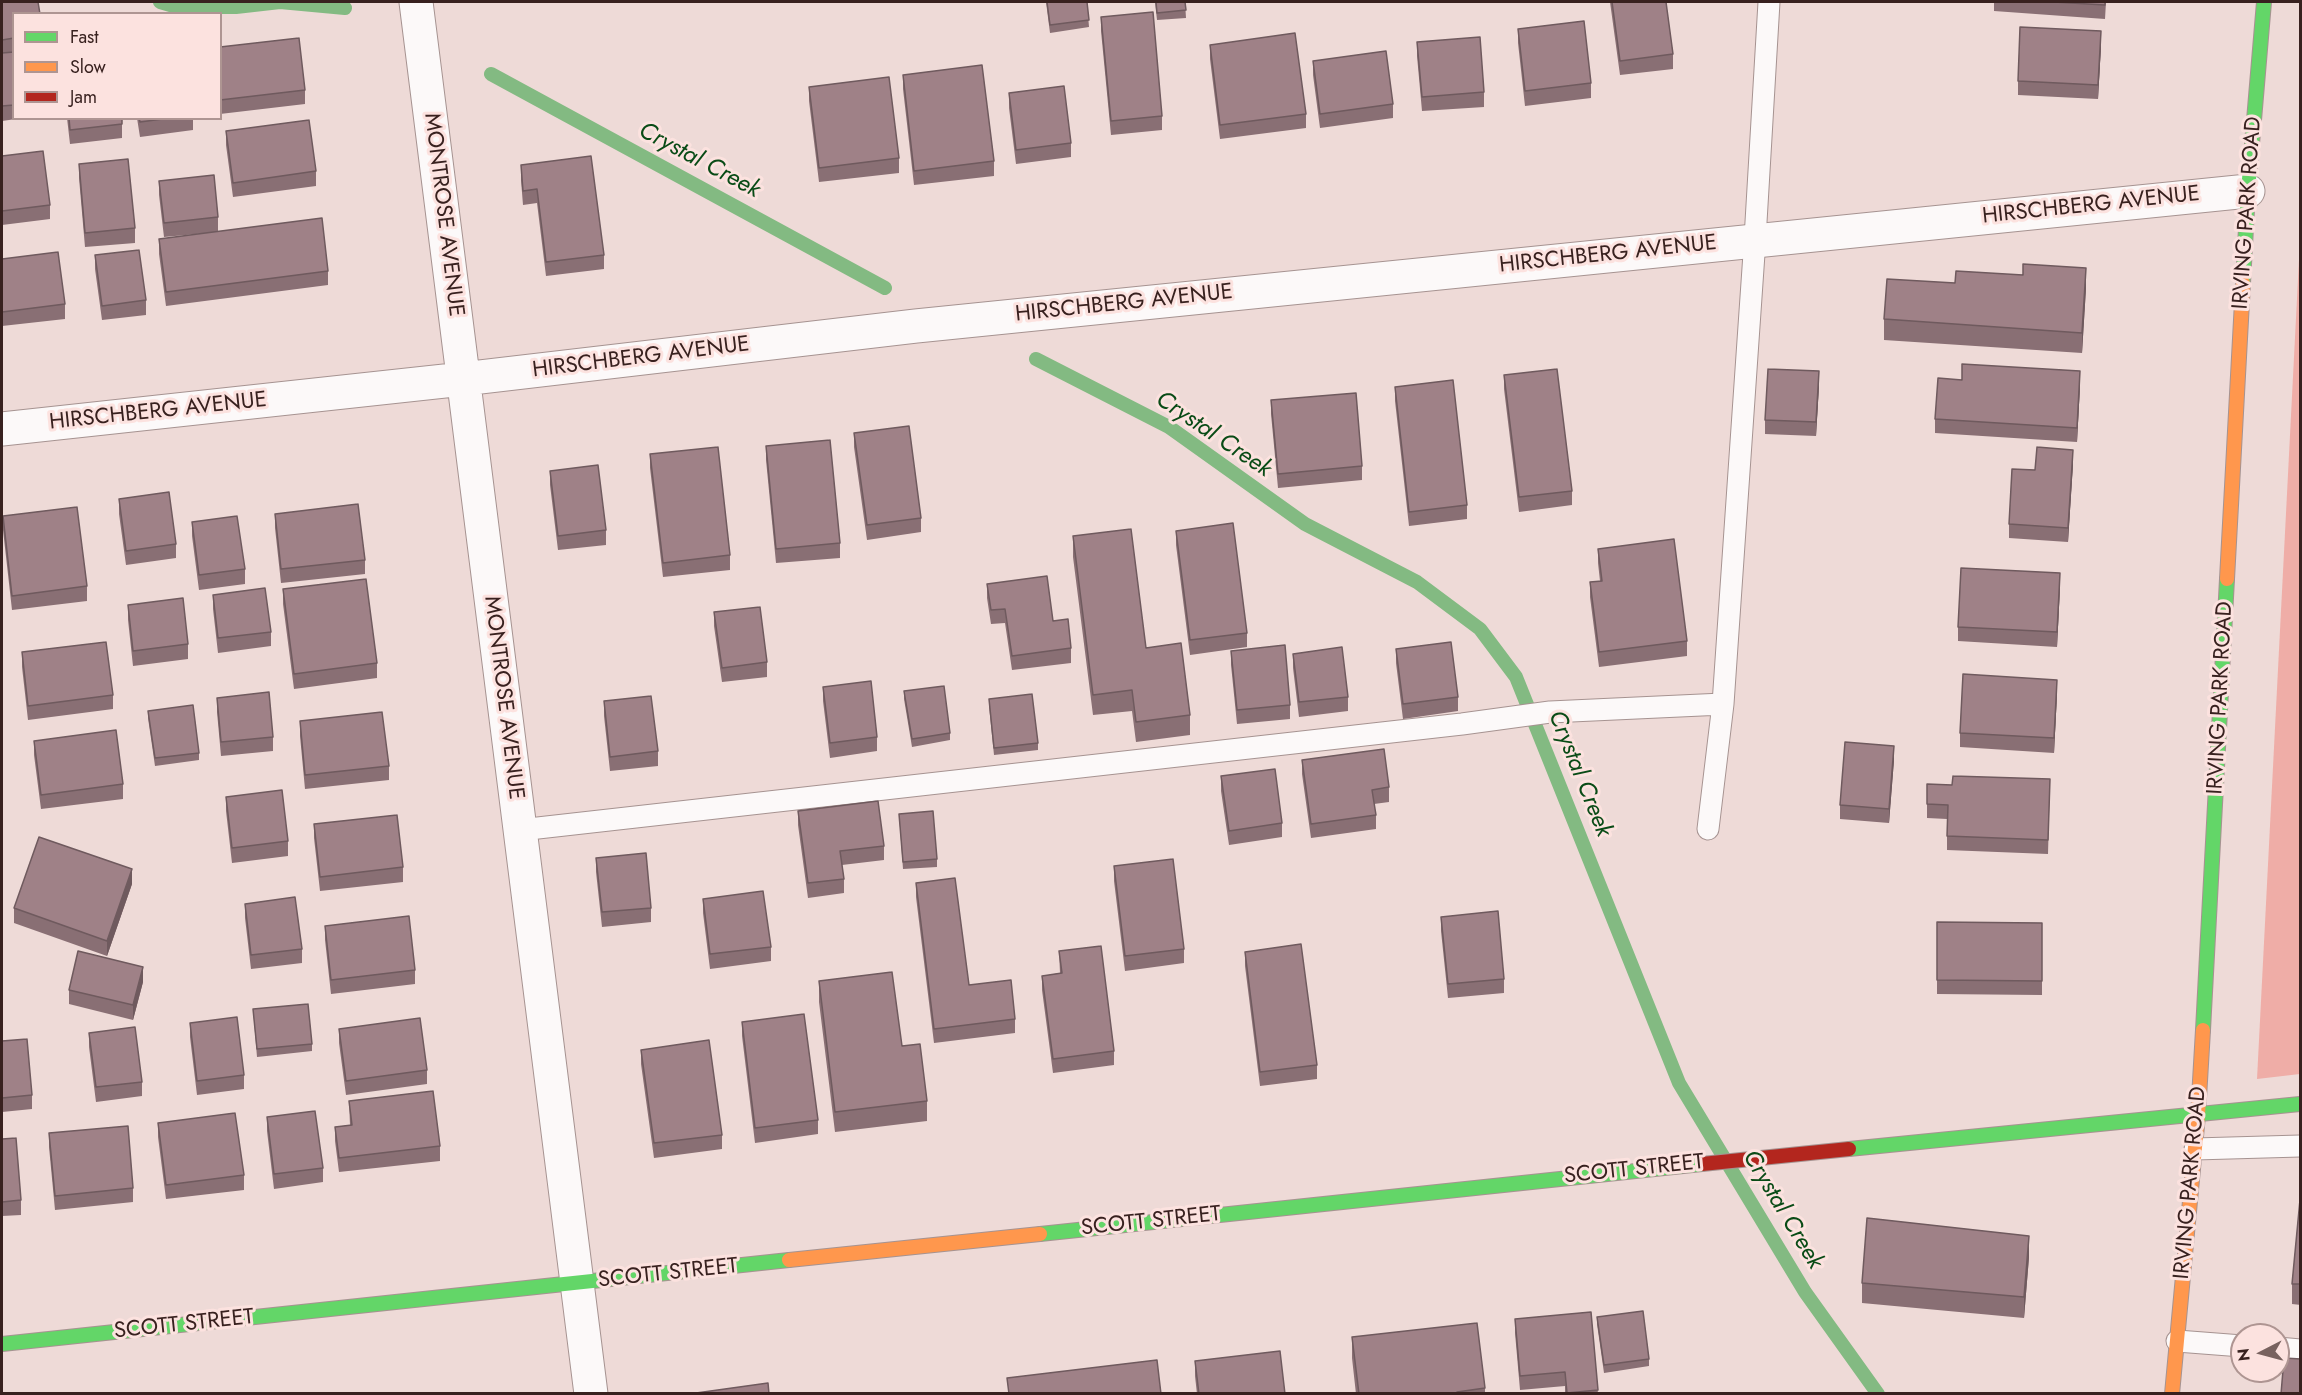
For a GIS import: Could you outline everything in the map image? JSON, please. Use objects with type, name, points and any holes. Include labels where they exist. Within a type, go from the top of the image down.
[{"type":"street","name":"MONTROSE AVENUE","points":[[416,2],[591,1394]]},
{"type":"street","name":"IRVING PARK ROAD","points":[[2172,1394],[2198,1115],[2248,191],[2264,2]]},
{"type":"street","name":"HIRSCHBERG AVENUE","points":[[2,429],[1047,312],[2248,191]]},
{"type":"street","name":"SCOTT STREET","points":[[2,1344],[1788,1154],[2301,1104]]},
{"type":"lane","points":[[1708,829],[1722,704],[1755,239],[1769,2]]},
{"type":"lane","points":[[520,830],[1462,724],[1550,712],[1722,704]]},
{"type":"lane","points":[[2195,1149],[2301,1146]]},
{"type":"lane","points":[[2177,1341],[2230,1345]]},
{"type":"shaded area","points":[[2300,240],[2300,1074],[2257,1079]]},
{"type":"building","points":[[2,2],[38,2],[40,12],[12,12],[12,38],[2,40]]},
{"type":"building","points":[[1047,2],[1087,2],[1089,20],[1050,25]]},
{"type":"building","points":[[1156,2],[1185,2],[1186,10],[1157,13]]},
{"type":"building","points":[[1612,2],[1666,2],[1673,54],[1620,61]]},
{"type":"building","points":[[2054,2],[2105,2],[2105,5]]},
{"type":"building","points":[[1153,12],[1162,116],[1111,121],[1101,17]]},
{"type":"building","points":[[1584,21],[1591,83],[1525,91],[1518,29]]},
{"type":"building","points":[[2020,27],[2101,31],[2098,85],[2018,81]]},
{"type":"building","points":[[1295,33],[1306,114],[1220,125],[1210,45]]},
{"type":"building","points":[[1480,37],[1484,92],[1422,97],[1417,42]]},
{"type":"building","points":[[299,38],[305,90],[222,100],[222,47]]},
{"type":"building","points":[[1386,51],[1393,104],[1320,114],[1313,61]]},
{"type":"building","points":[[12,52],[12,105],[2,106],[2,53]]},
{"type":"building","points":[[982,65],[994,161],[914,171],[903,75]]},
{"type":"building","points":[[889,77],[899,158],[819,168],[809,87]]},
{"type":"building","points":[[1064,86],[1071,143],[1016,150],[1009,93]]},
{"type":"building","points":[[69,120],[122,120],[122,124],[70,130]]},
{"type":"building","points":[[309,120],[316,171],[233,183],[226,131]]},
{"type":"building","points":[[43,151],[50,205],[2,211],[2,156]]},
{"type":"building","points":[[591,156],[604,255],[546,262],[537,189],[523,191],[521,165]]},
{"type":"building","points":[[128,159],[135,228],[85,233],[79,164]]},
{"type":"building","points":[[214,175],[218,217],[164,223],[159,181]]},
{"type":"building","points":[[322,218],[328,271],[166,292],[159,239]]},
{"type":"building","points":[[139,250],[146,300],[102,306],[95,255]]},
{"type":"building","points":[[58,252],[65,304],[2,312],[2,259]]},
{"type":"building","points":[[2023,264],[2086,268],[2082,333],[1884,319],[1887,279],[1955,283],[1956,271],[2023,275]]},
{"type":"building","points":[[1962,364],[2080,371],[2077,428],[1935,419],[1938,378],[1962,380]]},
{"type":"building","points":[[1557,369],[1572,491],[1519,497],[1504,375]]},
{"type":"building","points":[[1768,369],[1819,371],[1816,422],[1765,420]]},
{"type":"building","points":[[1453,380],[1467,505],[1409,512],[1395,387]]},
{"type":"building","points":[[1356,393],[1362,466],[1278,474],[1271,400]]},
{"type":"building","points":[[909,426],[921,518],[867,525],[854,433]]},
{"type":"building","points":[[830,440],[840,543],[776,549],[766,446]]},
{"type":"building","points":[[718,447],[730,555],[663,563],[650,454]]},
{"type":"building","points":[[2037,447],[2073,450],[2068,528],[2009,524],[2012,469],[2035,470]]},
{"type":"building","points":[[598,465],[606,530],[558,536],[550,471]]},
{"type":"building","points":[[169,492],[176,544],[126,551],[119,499]]},
{"type":"building","points":[[358,504],[365,560],[281,569],[275,514]]},
{"type":"building","points":[[77,507],[87,586],[12,596],[3,516]]},
{"type":"building","points":[[237,516],[245,569],[199,575],[192,522]]},
{"type":"building","points":[[1233,523],[1247,633],[1190,640],[1176,531]]},
{"type":"building","points":[[1131,529],[1146,648],[1181,643],[1190,715],[1136,722],[1132,690],[1093,695],[1073,536]]},
{"type":"building","points":[[1674,539],[1687,641],[1599,652],[1590,582],[1602,581],[1598,549]]},
{"type":"building","points":[[1961,568],[2060,573],[2057,632],[1958,627]]},
{"type":"building","points":[[1047,576],[1053,621],[1068,619],[1071,648],[1012,656],[1005,609],[991,610],[987,584]]},
{"type":"building","points":[[366,579],[377,663],[294,674],[283,589]]},
{"type":"building","points":[[265,588],[271,632],[218,638],[213,595]]},
{"type":"building","points":[[183,598],[188,644],[133,651],[128,605]]},
{"type":"building","points":[[760,607],[767,662],[722,668],[714,612]]},
{"type":"building","points":[[106,642],[113,695],[28,706],[22,652]]},
{"type":"building","points":[[1451,642],[1458,697],[1403,704],[1396,649]]},
{"type":"building","points":[[1285,645],[1290,705],[1237,710],[1231,651]]},
{"type":"building","points":[[1342,647],[1348,697],[1299,702],[1293,654]]},
{"type":"building","points":[[1963,674],[2057,680],[2054,738],[1960,733]]},
{"type":"building","points":[[871,681],[877,737],[830,743],[823,687]]},
{"type":"building","points":[[944,686],[950,733],[912,739],[904,691]]},
{"type":"building","points":[[269,692],[273,737],[221,742],[217,698]]},
{"type":"building","points":[[1032,694],[1038,743],[994,748],[989,699]]},
{"type":"building","points":[[651,696],[658,751],[610,757],[604,701]]},
{"type":"building","points":[[193,705],[199,753],[155,758],[148,711]]},
{"type":"building","points":[[382,712],[389,766],[305,775],[300,721]]},
{"type":"building","points":[[116,730],[123,784],[41,795],[34,741]]},
{"type":"building","points":[[1845,742],[1894,746],[1889,809],[1840,805]]},
{"type":"building","points":[[1384,749],[1389,787],[1372,790],[1376,815],[1311,824],[1302,760]]},
{"type":"building","points":[[1275,769],[1282,823],[1229,831],[1221,776]]},
{"type":"building","points":[[1953,776],[2050,779],[2048,840],[1947,836],[1948,805],[1927,804],[1927,784],[1952,785]]},
{"type":"building","points":[[282,790],[288,841],[232,848],[226,797]]},
{"type":"building","points":[[878,801],[884,846],[840,851],[844,879],[808,883],[798,811]]},
{"type":"building","points":[[933,811],[937,859],[903,862],[899,814]]},
{"type":"building","points":[[397,815],[403,867],[320,877],[314,824]]},
{"type":"building","points":[[39,837],[132,869],[107,941],[14,908]]},
{"type":"building","points":[[646,853],[651,908],[602,912],[596,858]]},
{"type":"building","points":[[1173,859],[1184,949],[1125,956],[1114,866]]},
{"type":"building","points":[[955,878],[969,985],[1011,980],[1015,1019],[934,1029],[916,883]]},
{"type":"building","points":[[763,891],[771,947],[710,954],[703,899]]},
{"type":"building","points":[[295,897],[302,949],[251,955],[245,904]]},
{"type":"building","points":[[1498,911],[1504,979],[1448,984],[1441,917]]},
{"type":"building","points":[[409,916],[415,970],[331,980],[325,926]]},
{"type":"building","points":[[1937,922],[2042,923],[2042,981],[1937,980]]},
{"type":"building","points":[[1301,944],[1317,1065],[1260,1072],[1245,952]]},
{"type":"building","points":[[1101,946],[1114,1051],[1053,1059],[1042,976],[1062,973],[1059,951]]},
{"type":"building","points":[[78,951],[143,967],[133,1005],[69,990]]},
{"type":"building","points":[[892,972],[902,1046],[920,1044],[927,1101],[835,1112],[819,981]]},
{"type":"building","points":[[308,1004],[312,1044],[257,1049],[253,1009]]},
{"type":"building","points":[[804,1014],[818,1120],[755,1128],[742,1022]]},
{"type":"building","points":[[237,1017],[244,1075],[197,1081],[190,1023]]},
{"type":"building","points":[[420,1018],[427,1070],[346,1081],[339,1029]]},
{"type":"building","points":[[135,1027],[142,1082],[96,1087],[89,1033]]},
{"type":"building","points":[[27,1039],[32,1095],[2,1098],[2,1041]]},
{"type":"building","points":[[709,1040],[722,1135],[654,1143],[641,1050]]},
{"type":"building","points":[[433,1091],[440,1146],[339,1158],[335,1127],[352,1125],[349,1101]]},
{"type":"building","points":[[315,1111],[323,1168],[274,1174],[267,1117]]},
{"type":"building","points":[[235,1113],[244,1175],[166,1185],[158,1123]]},
{"type":"building","points":[[128,1126],[133,1188],[55,1196],[49,1133]]},
{"type":"building","points":[[16,1138],[21,1200],[2,1202],[2,1139]]},
{"type":"building","points":[[2301,1189],[2301,1284],[2292,1284]]},
{"type":"building","points":[[1867,1218],[2029,1236],[2024,1297],[1862,1283]]},
{"type":"building","points":[[1643,1311],[1649,1359],[1604,1365],[1597,1317]]},
{"type":"building","points":[[1591,1312],[1598,1390],[1567,1393],[1565,1372],[1520,1376],[1515,1319]]},
{"type":"building","points":[[1477,1323],[1485,1388],[1457,1392],[1457,1394],[1359,1394],[1352,1337]]},
{"type":"building","points":[[1280,1351],[1285,1394],[1199,1394],[1195,1361]]},
{"type":"building","points":[[2290,1358],[2301,1359],[2301,1394],[2281,1394],[2282,1383],[2290,1383]]},
{"type":"building","points":[[1157,1360],[1161,1394],[1009,1394],[1007,1378]]},
{"type":"building","points":[[768,1383],[769,1394],[689,1394]]},
{"type":"waterway","name":"Crystal Creek","points":[[160,2],[177,7],[236,7],[280,2],[345,8]]},
{"type":"waterway","name":"Crystal Creek","points":[[491,74],[885,288]]},
{"type":"waterway","name":"Crystal Creek","points":[[1036,359],[1169,427],[1305,524],[1417,582],[1480,629],[1516,677],[1679,1083],[1805,1292],[1878,1394]]},
{"type":"traffic: fast","points":[[2243,283],[2248,191],[2264,2]]},
{"type":"traffic: fast","points":[[2203,1030],[2227,579]]},
{"type":"traffic: fast","points":[[1849,1149],[2300,1104]]},
{"type":"traffic: fast","points":[[1040,1234],[1702,1164]]},
{"type":"traffic: fast","points":[[2,1344],[789,1260]]},
{"type":"traffic: slow","points":[[2227,579],[2243,283]]},
{"type":"traffic: slow","points":[[2172,1394],[2198,1115],[2203,1030]]},
{"type":"traffic: slow","points":[[789,1260],[1040,1234]]},
{"type":"traffic: jam","points":[[1702,1164],[1849,1149]]}]
